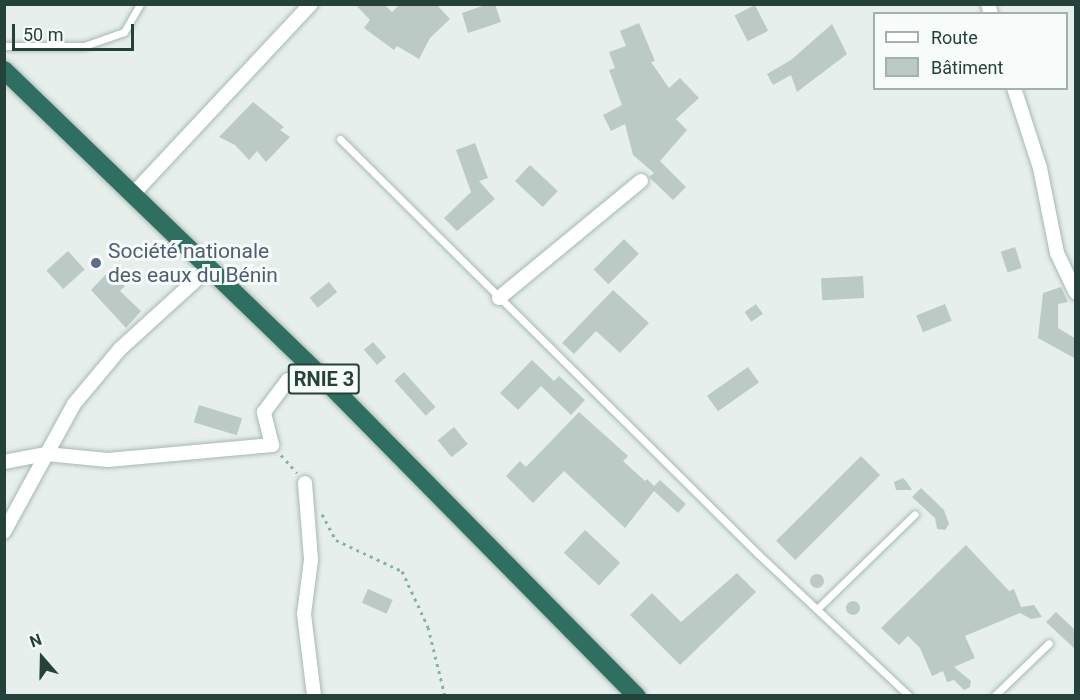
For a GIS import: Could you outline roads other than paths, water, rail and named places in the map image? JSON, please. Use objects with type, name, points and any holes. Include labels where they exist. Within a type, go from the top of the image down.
[{"type":"highway","name":"RNIE 3","points":[[4,70],[319,374],[637,696]]},
{"type":"street","points":[[134,193],[311,4]]},
{"type":"street","points":[[1015,90],[1040,168],[1058,254],[1076,293]]},
{"type":"street","points":[[499,298],[641,181]]},
{"type":"street","points":[[4,531],[74,404],[120,349],[209,268]]},
{"type":"street","points":[[4,462],[46,454],[108,459],[272,445],[264,412],[288,380],[319,374]]},
{"type":"street","points":[[305,483],[311,560],[304,614],[315,696]]},
{"type":"lane","points":[[4,46],[84,46],[124,32],[140,4]]},
{"type":"lane","points":[[339,139],[817,609],[909,696]]},
{"type":"lane","points":[[817,609],[915,514]]},
{"type":"lane","points":[[994,696],[1049,643]]},
{"type":"place","name":"Société nationale des eaux du Bénin","points":[[96,263]]}]
